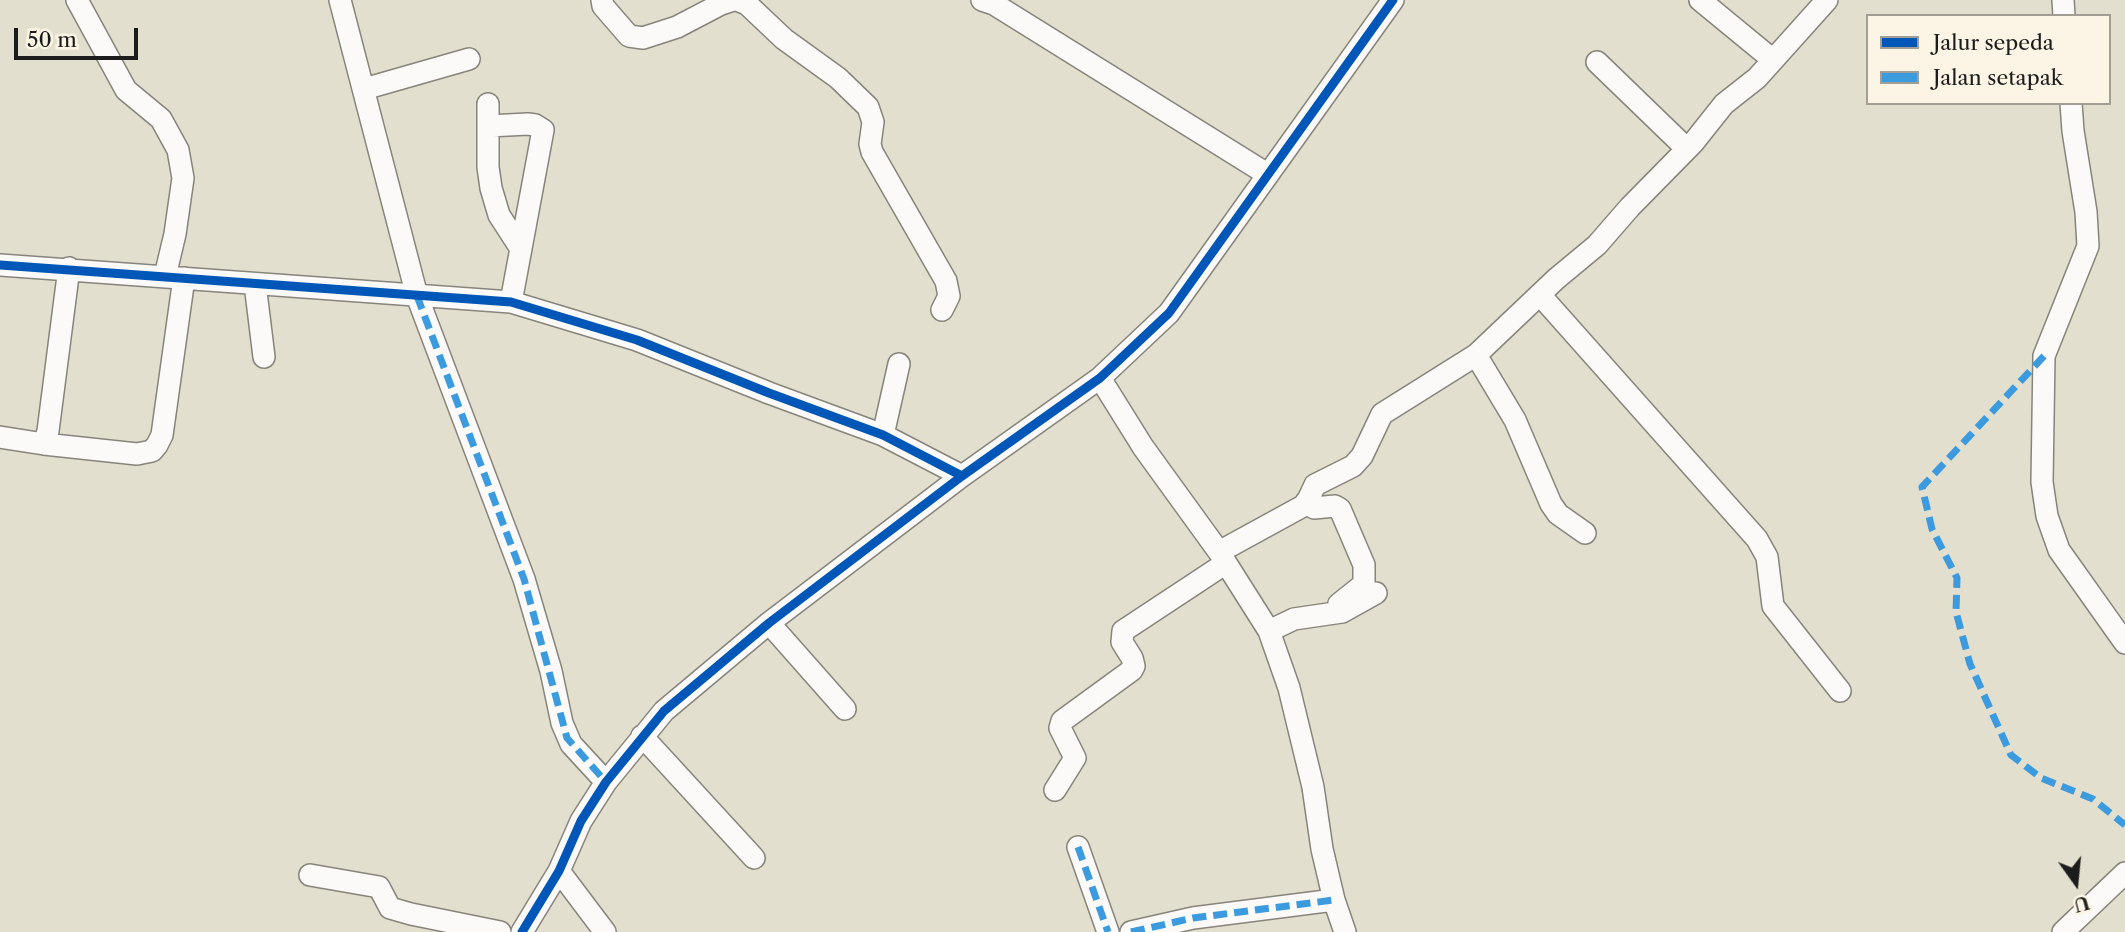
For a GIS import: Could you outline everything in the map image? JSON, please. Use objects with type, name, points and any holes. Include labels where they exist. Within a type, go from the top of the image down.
[{"type":"street","points":[[0,437],[137,454],[152,450],[162,435],[175,234],[183,178],[178,150],[161,118],[126,90],[77,0]]},
{"type":"street","points":[[340,0],[418,296],[524,579],[567,738],[606,782]]},
{"type":"street","points":[[602,0],[603,6],[629,36],[643,38],[677,27],[721,4],[735,0],[747,4],[784,39],[838,78],[868,107],[873,122],[870,144],[872,152],[946,281],[949,296],[942,310]]},
{"type":"street","points":[[982,0],[994,4],[1267,174]]},
{"type":"street","points":[[522,932],[559,871],[582,821],[606,782],[664,711],[769,623],[962,476],[1100,378],[1169,313],[1393,0]]},
{"type":"street","points":[[1700,0],[1773,60]]},
{"type":"street","points":[[1055,790],[1075,758],[1060,728],[1062,721],[1134,666],[1122,642],[1123,631],[1222,558],[1306,502],[1315,485],[1353,466],[1362,456],[1382,414],[1476,355],[1556,279],[1597,245],[1687,149],[1724,104],[1758,78],[1827,0]]},
{"type":"street","points":[[364,89],[469,59]]},
{"type":"street","points":[[1597,62],[1687,149]]},
{"type":"street","points":[[488,103],[488,167],[494,202],[503,222],[521,249]]},
{"type":"street","points":[[2071,105],[2088,246],[2045,356],[2042,482],[2047,516],[2059,550],[2125,643]]},
{"type":"street","points":[[488,127],[528,124],[543,130],[511,302]]},
{"type":"street","points":[[0,265],[511,302],[637,340],[883,435],[962,476]]},
{"type":"street","points":[[44,444],[48,431],[69,268]]},
{"type":"street","points":[[255,284],[264,357]]},
{"type":"street","points":[[1541,296],[1757,538],[1767,557],[1773,606],[1840,691]]},
{"type":"street","points":[[1476,355],[1515,420],[1551,504],[1558,514],[1585,533]]},
{"type":"street","points":[[883,435],[899,364]]},
{"type":"street","points":[[1100,378],[1143,447],[1222,558],[1269,631],[1289,688],[1313,788],[1322,849],[1345,932]]},
{"type":"street","points":[[1306,502],[1314,508],[1335,506],[1340,509],[1364,565],[1364,584],[1339,604],[1342,612]]},
{"type":"street","points":[[1269,631],[1294,619],[1342,612],[1376,593]]},
{"type":"street","points":[[769,623],[845,709]]},
{"type":"street","points":[[642,736],[754,858]]},
{"type":"street","points":[[1078,847],[1108,932]]},
{"type":"street","points":[[559,871],[605,932]]},
{"type":"street","points":[[2069,930],[2125,873]]},
{"type":"street","points":[[310,875],[379,887],[390,908],[500,932]]},
{"type":"street","points":[[1131,932],[1193,918],[1334,900]]},
{"type":"marked path","points":[[417,296],[524,579],[567,738],[606,782]]},
{"type":"marked path","points":[[2044,356],[1922,487],[1932,529],[1957,578],[1956,612],[1970,664],[2011,755],[2041,778],[2093,799],[2125,825]]},
{"type":"marked path","points":[[1078,847],[1108,932]]},
{"type":"marked path","points":[[1131,932],[1193,918],[1334,900]]},
{"type":"cycle path","points":[[522,932],[559,871],[581,821],[606,782],[664,711],[769,623],[962,476],[1100,378],[1169,313],[1393,0]]},
{"type":"cycle path","points":[[0,265],[511,302],[637,340],[883,435],[962,476]]}]
